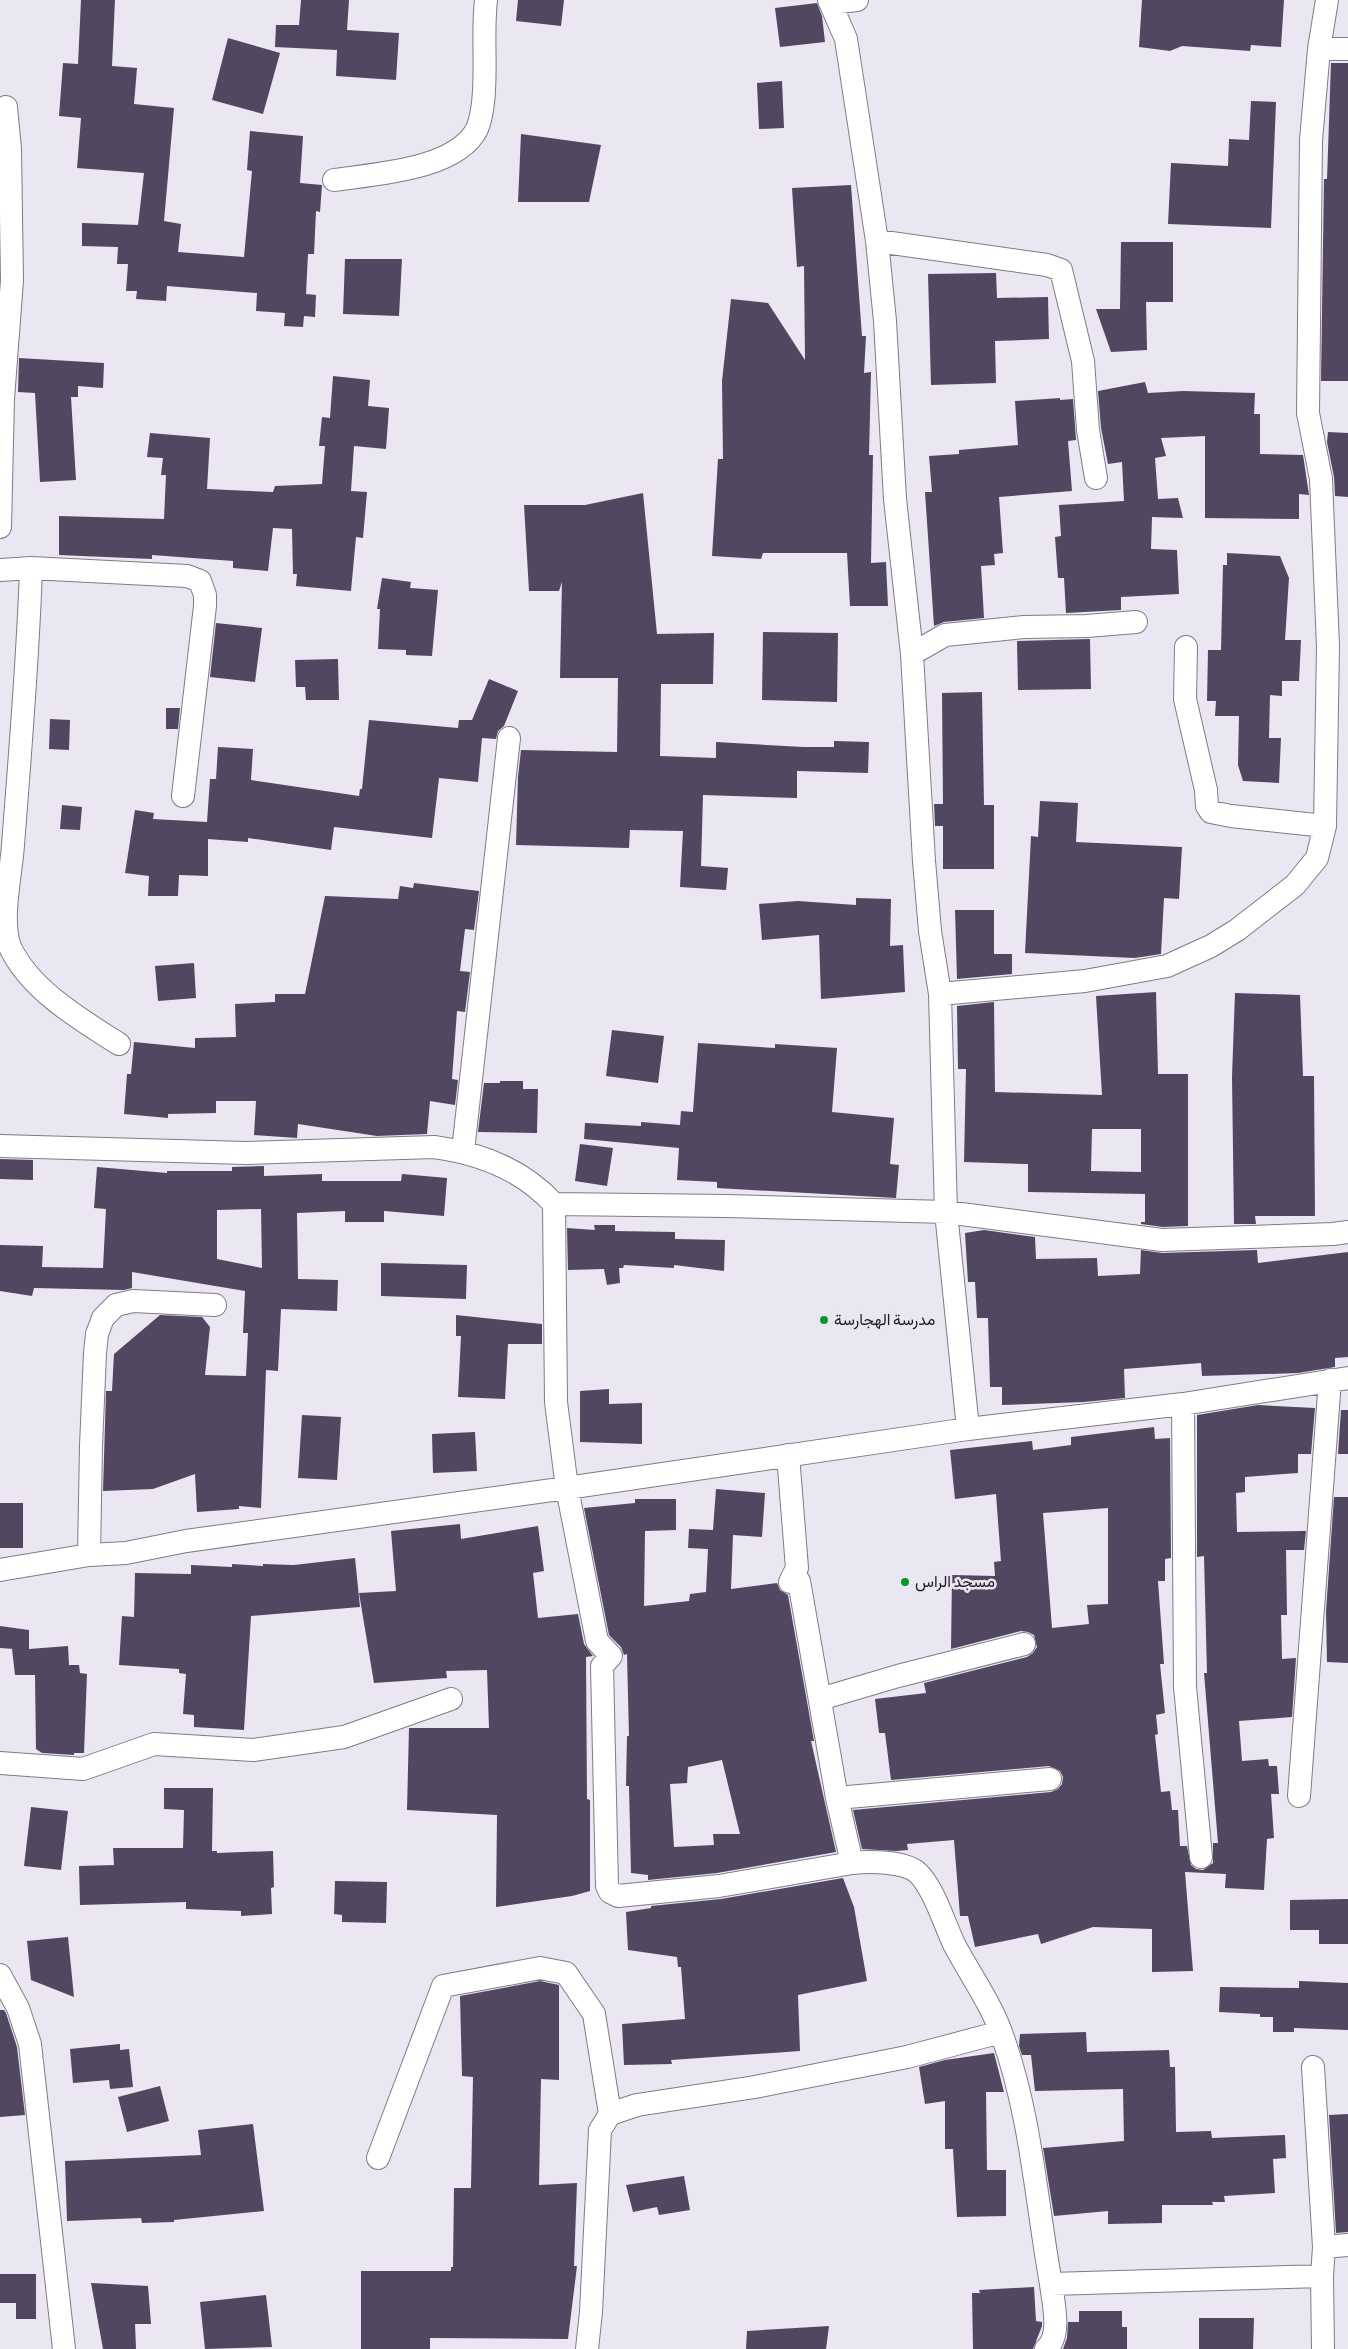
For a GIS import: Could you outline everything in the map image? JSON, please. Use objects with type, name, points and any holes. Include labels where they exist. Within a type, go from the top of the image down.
[{"type":"street","points":[[334,180],[414,167],[448,157],[467,142],[477,129],[483,103],[486,0]]},
{"type":"street","points":[[857,0],[830,2],[846,39],[877,241],[895,500],[912,654],[924,861],[930,931],[940,994],[946,1212],[968,1429]]},
{"type":"street","points":[[940,994],[1085,981],[1167,966],[1192,955],[1237,930],[1295,886],[1317,858],[1326,826],[1338,646],[1321,479],[1308,414],[1311,140],[1319,50],[1327,0]]},
{"type":"street","points":[[1319,50],[1348,49]]},
{"type":"street","points":[[0,527],[3,399],[12,280],[10,149],[6,107]]},
{"type":"street","points":[[877,241],[1047,264],[1061,270],[1082,360],[1088,430],[1096,478]]},
{"type":"street","points":[[0,570],[32,568],[187,576],[200,581],[206,595],[183,796]]},
{"type":"street","points":[[32,568],[13,845],[5,919],[10,946],[28,975],[74,1016],[119,1044]]},
{"type":"street","points":[[912,654],[945,635],[1024,627],[1087,626],[1136,622]]},
{"type":"street","points":[[1186,647],[1186,699],[1206,790],[1207,806],[1211,812],[1231,816],[1326,826]]},
{"type":"street","points":[[463,1151],[509,738]]},
{"type":"street","points":[[0,1146],[197,1153],[434,1146],[463,1151],[496,1162],[540,1189],[554,1204],[556,1402],[567,1488],[597,1641],[611,1656],[602,1666],[606,1874],[610,1892],[618,1896],[719,1886],[872,1860],[902,1866],[917,1872],[929,1890],[954,1943],[1001,2032],[1016,2078],[1026,2125],[1051,2284],[1055,2333],[1050,2346],[1046,2349]]},
{"type":"street","points":[[554,1204],[727,1206],[946,1212],[1162,1240],[1348,1232]]},
{"type":"street","points":[[89,1556],[95,1353],[97,1334],[103,1318],[116,1305],[133,1301],[215,1305]]},
{"type":"street","points":[[0,1570],[89,1556],[126,1553],[186,1541],[567,1488],[968,1429],[1182,1404],[1339,1379],[1299,1796]]},
{"type":"street","points":[[1182,1404],[1185,1687],[1201,1857]]},
{"type":"street","points":[[788,1455],[797,1568],[790,1582],[800,1581],[837,1798],[852,1863]]},
{"type":"street","points":[[820,1699],[898,1676],[1024,1644]]},
{"type":"street","points":[[0,1763],[83,1769],[154,1744],[253,1750],[344,1736],[451,1699]]},
{"type":"street","points":[[837,1798],[1050,1779]]},
{"type":"street","points":[[378,2158],[443,1986],[452,1984],[540,1968],[566,1973],[594,2014],[610,2114]]},
{"type":"street","points":[[0,1975],[18,2008],[30,2044],[64,2349]]},
{"type":"street","points":[[587,2349],[591,2312],[600,2130],[610,2114],[638,2104],[755,2087],[907,2057],[1001,2032]]},
{"type":"street","points":[[1314,2067],[1324,2247],[1322,2276],[1323,2349]]},
{"type":"street","points":[[1324,2247],[1348,2245]]},
{"type":"street","points":[[1051,2284],[1322,2276]]},
{"type":"building","points":[[81,0],[115,0],[112,66],[137,68],[134,104],[174,108],[164,221],[181,224],[178,252],[244,257],[252,171],[247,170],[250,131],[303,136],[300,183],[322,185],[320,212],[316,211],[314,254],[308,254],[306,294],[316,295],[315,317],[304,316],[303,327],[284,326],[285,313],[256,311],[257,293],[167,286],[166,301],[136,299],[137,291],[126,291],[128,264],[117,264],[118,247],[82,246],[82,223],[138,225],[144,173],[77,168],[81,118],[59,116],[63,63],[78,64]]},
{"type":"building","points":[[301,0],[349,0],[347,30],[399,33],[396,80],[336,76],[337,50],[275,47],[276,25],[299,25]]},
{"type":"building","points":[[518,0],[564,0],[561,26],[516,21]]},
{"type":"building","points":[[1142,0],[1284,0],[1281,47],[1251,45],[1250,51],[1182,46],[1170,51],[1139,47]]},
{"type":"building","points":[[817,3],[822,16],[825,42],[780,47],[775,8]]},
{"type":"building","points":[[228,38],[280,53],[263,114],[212,100]]},
{"type":"building","points":[[1331,63],[1348,63],[1348,381],[1321,381],[1324,179],[1327,179]]},
{"type":"building","points":[[782,81],[784,128],[759,129],[757,83]]},
{"type":"building","points":[[1251,101],[1276,102],[1271,228],[1168,224],[1171,163],[1228,166],[1229,139],[1249,140]]},
{"type":"building","points":[[521,134],[601,145],[589,202],[518,202]]},
{"type":"building","points":[[851,185],[862,336],[866,336],[864,373],[871,372],[869,455],[873,455],[871,563],[886,562],[888,606],[850,606],[847,553],[763,553],[761,559],[712,556],[718,459],[723,459],[722,381],[731,299],[768,303],[805,360],[804,266],[797,267],[792,188]]},
{"type":"building","points":[[1121,242],[1173,242],[1173,302],[1146,302],[1147,350],[1111,352],[1096,309],[1120,309]]},
{"type":"building","points":[[345,259],[402,259],[399,316],[343,314]]},
{"type":"building","points":[[996,273],[997,298],[1048,297],[1049,339],[995,341],[996,383],[931,385],[928,274]]},
{"type":"building","points":[[19,358],[104,363],[103,388],[78,386],[78,397],[71,397],[76,480],[40,482],[35,393],[18,392]]},
{"type":"building","points":[[333,376],[370,380],[368,406],[389,408],[386,449],[354,446],[351,491],[367,492],[363,538],[356,537],[351,591],[296,586],[297,574],[293,574],[292,529],[273,528],[268,571],[233,568],[233,561],[152,555],[152,559],[59,555],[59,516],[164,519],[166,475],[161,475],[163,458],[147,457],[150,433],[210,438],[207,489],[273,492],[275,486],[322,484],[325,446],[319,446],[322,417],[330,418]]},
{"type":"building","points":[[1145,382],[1148,393],[1183,391],[1255,393],[1254,414],[1260,414],[1260,454],[1303,455],[1309,495],[1299,494],[1299,519],[1205,518],[1205,436],[1161,438],[1166,456],[1155,458],[1158,499],[1178,498],[1183,518],[1152,517],[1151,549],[1177,550],[1179,594],[1121,597],[1121,610],[1066,613],[1064,578],[1058,578],[1055,537],[1061,536],[1059,505],[1124,501],[1122,462],[1108,464],[1101,428],[1098,391]]},
{"type":"building","points":[[1060,398],[1060,400],[1073,399],[1076,440],[1068,441],[1072,491],[999,497],[1003,553],[994,554],[995,565],[981,566],[984,618],[944,622],[934,626],[925,492],[932,492],[929,456],[959,454],[959,450],[1018,445],[1015,401]]},
{"type":"building","points":[[1328,432],[1348,433],[1348,497],[1335,496],[1334,477],[1327,442]]},
{"type":"building","points":[[643,493],[657,634],[714,633],[713,684],[661,684],[660,756],[716,758],[716,742],[834,747],[834,741],[869,742],[868,773],[797,771],[797,798],[703,795],[701,866],[728,868],[726,890],[680,887],[683,831],[630,830],[629,848],[516,845],[518,777],[521,750],[617,752],[618,678],[560,678],[562,582],[559,591],[529,591],[524,505],[585,505]]},
{"type":"building","points":[[1227,553],[1280,556],[1289,578],[1285,640],[1301,640],[1299,681],[1282,681],[1282,696],[1270,695],[1269,738],[1281,738],[1279,783],[1243,781],[1238,765],[1239,716],[1215,716],[1216,701],[1207,701],[1208,650],[1221,650],[1223,565],[1227,565]]},
{"type":"building","points":[[382,578],[411,582],[410,588],[438,590],[432,656],[406,655],[406,650],[378,649],[380,609],[377,609]]},
{"type":"building","points":[[216,623],[262,628],[255,682],[210,677]]},
{"type":"building","points":[[763,632],[838,633],[837,702],[762,700]]},
{"type":"building","points":[[1090,639],[1091,689],[1018,690],[1017,641]]},
{"type":"building","points":[[338,659],[339,700],[306,700],[305,687],[296,687],[295,660]]},
{"type":"building","points":[[489,679],[518,691],[504,726],[498,731],[496,739],[482,738],[478,782],[439,778],[432,838],[334,827],[331,850],[248,838],[248,842],[208,839],[208,876],[179,875],[178,896],[148,896],[149,876],[125,873],[135,810],[154,813],[153,819],[207,822],[210,779],[216,779],[218,747],[253,749],[251,780],[359,796],[360,789],[362,789],[369,720],[458,728],[459,720],[472,720]]},
{"type":"building","points":[[982,692],[984,805],[994,805],[994,869],[943,869],[943,826],[935,826],[934,804],[943,804],[942,693]]},
{"type":"building","points":[[166,708],[180,708],[178,729],[166,729]]},
{"type":"building","points":[[50,719],[70,720],[69,750],[49,749]]},
{"type":"building","points":[[1040,801],[1078,803],[1076,842],[1182,847],[1179,899],[1164,898],[1161,954],[1135,958],[1025,953],[1031,836],[1038,837]]},
{"type":"building","points":[[62,805],[82,807],[80,830],[60,829]]},
{"type":"building","points":[[414,883],[479,891],[474,930],[465,929],[460,971],[470,972],[465,1012],[457,1011],[452,1079],[458,1080],[455,1105],[430,1101],[427,1134],[377,1136],[298,1124],[297,1138],[254,1135],[256,1101],[216,1101],[216,1113],[168,1114],[168,1118],[124,1114],[127,1074],[131,1074],[134,1042],[195,1048],[195,1038],[236,1037],[235,1004],[275,1002],[275,994],[305,994],[325,896],[398,899],[400,886],[413,888]]},
{"type":"building","points":[[856,898],[891,899],[890,946],[903,945],[905,992],[821,999],[819,935],[762,940],[759,904],[798,901],[856,905]]},
{"type":"building","points":[[955,910],[994,910],[994,954],[1012,954],[1012,974],[957,979]]},
{"type":"building","points":[[194,963],[196,998],[158,1001],[155,966]]},
{"type":"building","points":[[1156,992],[1158,1074],[1188,1074],[1188,1226],[1163,1227],[1141,1224],[1141,1222],[1145,1222],[1145,1194],[1028,1192],[1028,1164],[964,1162],[966,1069],[958,1069],[957,1006],[994,1002],[995,1092],[1102,1095],[1096,996]],"holes":[[[1092,1129],[1141,1129],[1141,1172],[1091,1171]]]},
{"type":"building","points":[[1235,993],[1300,995],[1303,1076],[1314,1076],[1315,1216],[1255,1216],[1256,1224],[1234,1224],[1232,1077]]},
{"type":"building","points":[[612,1030],[664,1036],[658,1083],[606,1076]]},
{"type":"building","points":[[698,1043],[775,1048],[775,1044],[837,1048],[832,1112],[894,1118],[890,1164],[899,1165],[896,1198],[717,1188],[717,1182],[677,1180],[679,1148],[584,1139],[585,1123],[641,1126],[641,1122],[680,1125],[681,1111],[693,1112]]},
{"type":"building","points":[[500,1081],[523,1081],[523,1089],[538,1089],[537,1133],[478,1132],[484,1083],[500,1083]]},
{"type":"building","points":[[580,1144],[613,1148],[607,1186],[575,1181]]},
{"type":"building","points":[[0,1159],[33,1160],[33,1180],[0,1179]]},
{"type":"building","points":[[264,1166],[264,1176],[322,1174],[322,1181],[401,1181],[402,1174],[447,1178],[444,1216],[384,1211],[384,1222],[345,1222],[345,1211],[297,1213],[298,1279],[338,1280],[337,1311],[281,1309],[278,1371],[266,1370],[261,1508],[239,1506],[239,1509],[197,1512],[195,1474],[153,1489],[103,1491],[106,1391],[112,1391],[114,1354],[160,1315],[202,1317],[210,1327],[205,1375],[246,1376],[248,1333],[243,1333],[245,1291],[132,1272],[132,1288],[124,1290],[34,1288],[32,1296],[0,1291],[0,1245],[43,1246],[42,1267],[103,1268],[106,1209],[94,1208],[97,1167],[167,1173],[167,1171],[232,1171],[232,1167]],"holes":[[[261,1209],[262,1268],[217,1259],[217,1210]]]},
{"type":"building","points":[[594,1225],[615,1225],[615,1231],[675,1232],[675,1239],[725,1240],[724,1271],[674,1265],[674,1268],[624,1265],[623,1268],[619,1268],[620,1283],[607,1285],[604,1269],[568,1270],[567,1228],[595,1230]]},
{"type":"building","points":[[984,1230],[1035,1237],[1036,1259],[1097,1258],[1098,1276],[1140,1274],[1141,1250],[1162,1253],[1257,1250],[1258,1263],[1348,1252],[1348,1357],[1335,1358],[1335,1367],[1298,1373],[1202,1376],[1201,1363],[1124,1369],[1125,1398],[1084,1402],[1002,1405],[1002,1387],[990,1387],[988,1318],[977,1318],[975,1282],[968,1282],[965,1233]]},
{"type":"building","points":[[381,1263],[467,1265],[466,1299],[381,1296]]},
{"type":"building","points":[[456,1315],[542,1324],[542,1344],[508,1344],[505,1399],[458,1397],[461,1336],[456,1336]]},
{"type":"building","points":[[609,1389],[609,1404],[642,1403],[642,1444],[580,1442],[580,1391]]},
{"type":"building","points":[[1258,1405],[1315,1408],[1311,1454],[1298,1454],[1298,1473],[1245,1477],[1245,1492],[1236,1493],[1237,1532],[1306,1531],[1304,1550],[1286,1550],[1287,1615],[1281,1615],[1282,1659],[1296,1658],[1292,1717],[1239,1721],[1242,1761],[1268,1759],[1269,1766],[1277,1766],[1279,1794],[1271,1794],[1274,1838],[1267,1839],[1264,1890],[1225,1888],[1226,1874],[1185,1872],[1193,1971],[1152,1972],[1152,1929],[1093,1927],[1041,1944],[1038,1934],[975,1947],[968,1916],[960,1916],[954,1840],[907,1844],[908,1850],[862,1849],[853,1810],[1051,1792],[1058,1789],[1062,1784],[1063,1777],[1060,1771],[1049,1766],[891,1780],[885,1733],[879,1733],[875,1699],[926,1693],[924,1683],[1027,1657],[1037,1647],[1034,1635],[1021,1631],[951,1649],[952,1575],[995,1576],[994,1562],[1001,1561],[996,1494],[955,1499],[950,1450],[1032,1441],[1033,1450],[1071,1445],[1071,1437],[1154,1427],[1155,1439],[1170,1438],[1171,1558],[1165,1559],[1165,1581],[1158,1581],[1164,1664],[1160,1664],[1165,1713],[1156,1715],[1158,1734],[1155,1735],[1161,1792],[1170,1791],[1172,1810],[1178,1810],[1180,1846],[1187,1846],[1191,1865],[1196,1869],[1203,1870],[1213,1863],[1213,1843],[1218,1843],[1204,1673],[1207,1673],[1204,1556],[1197,1557],[1197,1415]],"holes":[[[1108,1508],[1108,1604],[1087,1605],[1089,1624],[1052,1628],[1043,1513]]]},
{"type":"building","points":[[1341,1410],[1348,1410],[1348,1454],[1338,1454]]},
{"type":"building","points":[[302,1415],[341,1417],[337,1480],[298,1478]]},
{"type":"building","points":[[475,1432],[477,1471],[433,1473],[432,1434]]},
{"type":"building","points":[[716,1489],[765,1493],[762,1537],[733,1535],[731,1589],[777,1583],[780,1590],[788,1595],[814,1741],[811,1741],[836,1852],[717,1873],[648,1880],[648,1875],[631,1873],[629,1786],[626,1786],[627,1736],[629,1736],[627,1654],[624,1655],[621,1647],[609,1635],[584,1508],[635,1503],[635,1499],[676,1499],[676,1530],[645,1531],[644,1606],[689,1601],[690,1594],[706,1592],[708,1549],[688,1548],[689,1529],[713,1530]],"holes":[[[722,1760],[740,1834],[713,1834],[714,1845],[674,1847],[670,1784],[687,1783],[688,1767]]]},
{"type":"building","points":[[1334,1497],[1348,1497],[1348,1663],[1327,1662],[1326,1611]]},
{"type":"building","points":[[0,1503],[23,1503],[23,1548],[0,1548]]},
{"type":"building","points":[[460,1524],[461,1539],[538,1526],[544,1571],[533,1573],[538,1618],[578,1614],[584,1644],[593,1656],[586,1657],[587,1799],[590,1800],[590,1891],[572,1896],[496,1907],[497,1815],[407,1810],[409,1728],[489,1728],[487,1670],[446,1671],[447,1678],[374,1683],[359,1593],[396,1591],[391,1531]]},
{"type":"building","points":[[355,1558],[360,1607],[251,1616],[244,1730],[194,1727],[194,1715],[183,1714],[186,1674],[179,1673],[179,1669],[119,1665],[122,1616],[134,1617],[135,1573],[191,1574],[191,1565],[232,1567],[232,1564],[294,1565]]},
{"type":"building","points":[[0,1626],[29,1630],[29,1649],[68,1646],[69,1665],[79,1665],[80,1673],[87,1674],[84,1753],[74,1753],[74,1755],[42,1753],[36,1749],[35,1675],[15,1675],[12,1649],[14,1649],[0,1648]]},
{"type":"building","points":[[164,1788],[213,1788],[212,1851],[217,1851],[217,1853],[273,1851],[274,1887],[271,1888],[272,1914],[241,1916],[241,1911],[186,1909],[186,1902],[80,1905],[79,1866],[114,1865],[113,1848],[183,1848],[184,1810],[164,1809]]},
{"type":"building","points":[[31,1807],[68,1811],[61,1870],[24,1866]]},
{"type":"building","points":[[843,1878],[854,1907],[867,1981],[798,1995],[800,2051],[671,2060],[672,2064],[624,2065],[622,2024],[685,2019],[681,1967],[678,1967],[677,1957],[628,1950],[626,1912],[651,1908],[651,1906],[721,1899]]},
{"type":"building","points":[[335,1881],[387,1882],[386,1923],[342,1922],[342,1915],[334,1914]]},
{"type":"building","points":[[1348,1899],[1348,1944],[1319,1944],[1319,1930],[1290,1930],[1290,1900]]},
{"type":"building","points":[[68,1937],[74,1997],[31,1980],[27,1941]]},
{"type":"building","points":[[540,1981],[559,1985],[559,2080],[541,2079],[539,2185],[577,2183],[574,2266],[577,2266],[568,2339],[430,2338],[430,2349],[361,2349],[361,2271],[451,2271],[451,2267],[453,2267],[454,2188],[471,2188],[473,2077],[462,2076],[460,1996]]},
{"type":"building","points":[[1299,1981],[1348,1983],[1348,2030],[1294,2028],[1294,2032],[1273,2032],[1273,2017],[1260,2017],[1260,2014],[1219,2012],[1220,1987],[1299,1988]]},
{"type":"building","points":[[0,2010],[4,2010],[6,2013],[17,2047],[25,2115],[0,2117]]},
{"type":"building","points":[[1086,2032],[1087,2052],[1169,2050],[1170,2067],[1175,2067],[1176,2132],[1211,2131],[1212,2138],[1285,2135],[1286,2158],[1273,2159],[1275,2193],[1224,2196],[1225,2202],[1212,2202],[1213,2205],[1162,2205],[1162,2223],[1108,2224],[1108,2211],[1054,2216],[1043,2148],[1124,2141],[1123,2089],[1035,2091],[1031,2055],[1022,2055],[1019,2046],[1020,2034]]},
{"type":"building","points":[[120,2044],[120,2050],[129,2049],[133,2087],[110,2089],[109,2080],[73,2083],[70,2049]]},
{"type":"building","points":[[994,2053],[1004,2092],[986,2092],[987,2170],[1006,2170],[1006,2216],[957,2217],[953,2149],[945,2149],[945,2101],[925,2104],[919,2067],[945,2060]]},
{"type":"building","points":[[160,2086],[169,2121],[127,2132],[118,2097]]},
{"type":"building","points":[[1348,2114],[1348,2232],[1336,2233],[1329,2115]]},
{"type":"building","points":[[253,2124],[264,2211],[174,2220],[174,2222],[142,2223],[141,2218],[67,2221],[65,2161],[201,2155],[198,2130]]},
{"type":"building","points":[[684,2176],[690,2210],[659,2215],[657,2207],[633,2212],[626,2185]]},
{"type":"building","points":[[0,2274],[36,2274],[36,2319],[16,2319],[16,2303],[0,2303]]},
{"type":"building","points":[[91,2283],[148,2286],[151,2324],[135,2324],[136,2349],[103,2349]]},
{"type":"building","points":[[1034,2287],[1036,2321],[1042,2322],[1042,2326],[1033,2349],[973,2349],[972,2293],[980,2293],[979,2290]]},
{"type":"building","points":[[266,2295],[272,2347],[205,2349],[200,2302]]},
{"type":"building","points":[[1079,2311],[1122,2311],[1122,2327],[1127,2327],[1127,2349],[1063,2349],[1067,2338],[1068,2322],[1079,2322]]},
{"type":"building","points":[[1199,2318],[1254,2318],[1253,2349],[1199,2349]]},
{"type":"building","points":[[829,2326],[826,2349],[746,2349],[747,2331]]},
{"type":"place","name":"مدرسة الهجارسة","points":[[824,1320]]},
{"type":"place","name":"مسجد الراس","points":[[905,1582]]}]
